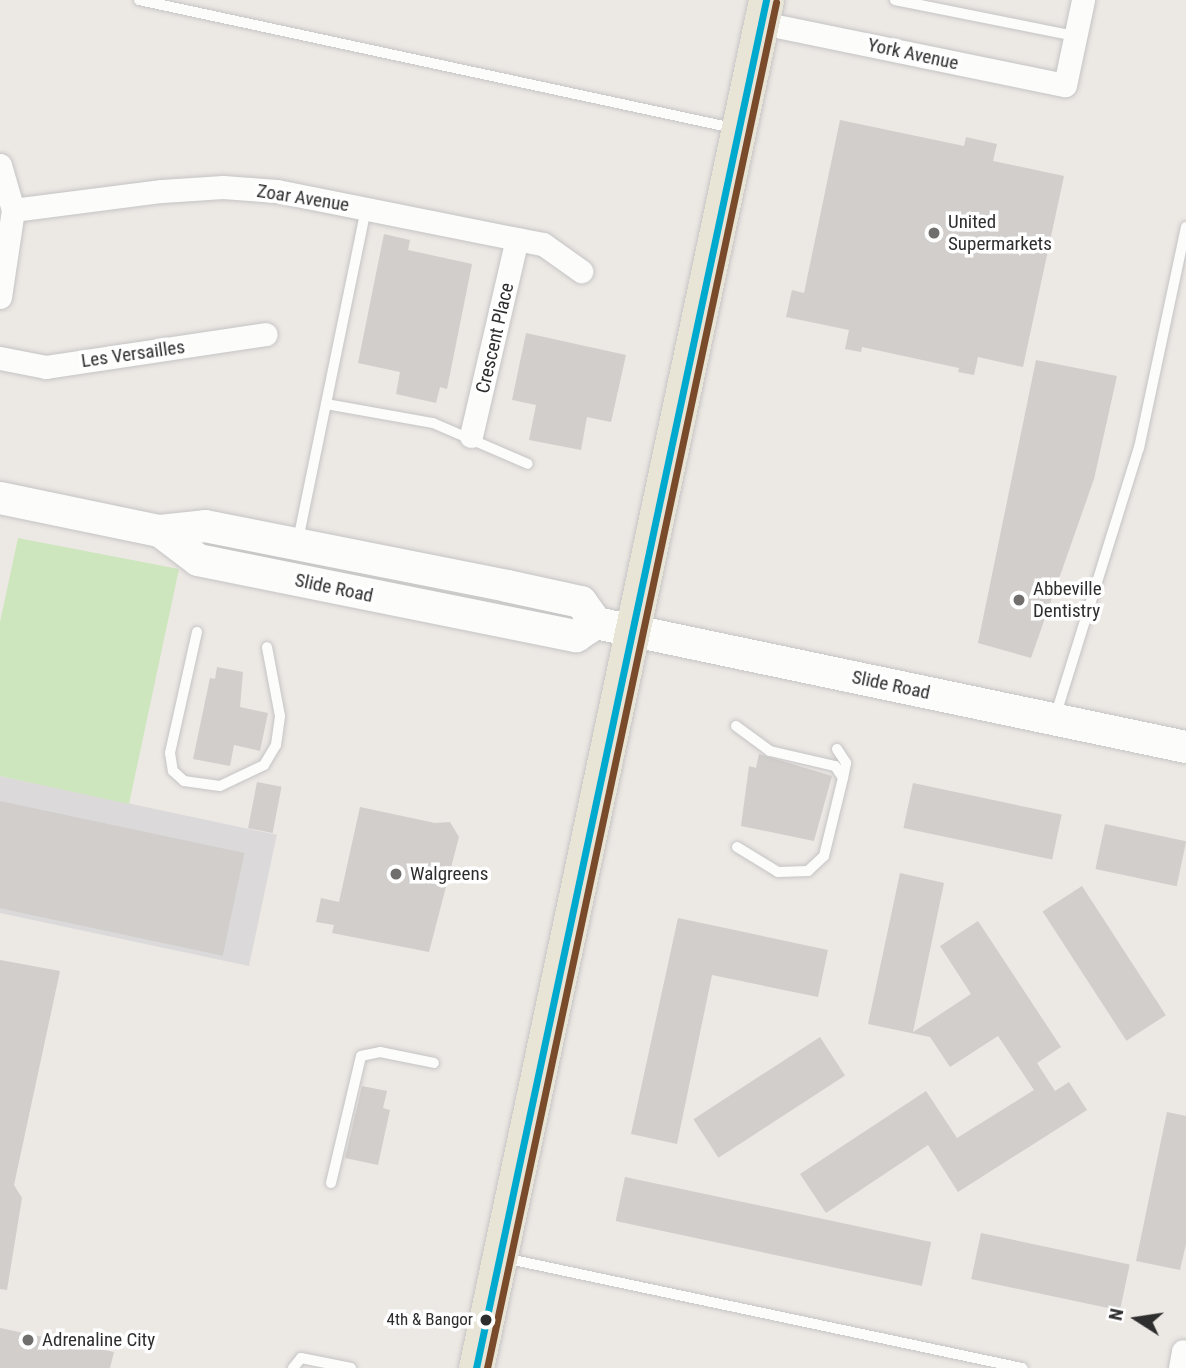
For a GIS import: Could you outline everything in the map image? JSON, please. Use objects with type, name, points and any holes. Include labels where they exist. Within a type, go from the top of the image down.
[{"type":"main road","points":[[476,1368],[764,11]]},
{"type":"main road","name":"Slide Road","points":[[0,498],[160,531],[205,526],[582,602],[596,623]]},
{"type":"main road","name":"Slide Road","points":[[160,531],[198,560],[576,636],[596,623],[633,630],[1186,747]]},
{"type":"street","points":[[1076,36],[1083,0]]},
{"type":"street","name":"York Avenue","points":[[764,11],[1065,85],[1076,36]]},
{"type":"street","points":[[0,165],[13,210],[0,297]]},
{"type":"street","name":"Zoar Avenue","points":[[13,210],[223,187],[277,191],[543,244],[581,271]]},
{"type":"street","name":"Crescent Place","points":[[471,436],[517,239]]},
{"type":"street","name":"Les Versailles","points":[[0,358],[46,367],[266,334]]},
{"type":"lane","points":[[139,0],[739,129]]},
{"type":"lane","points":[[895,0],[1076,36]]},
{"type":"lane","points":[[298,543],[366,209]]},
{"type":"lane","points":[[1054,720],[1139,448],[1186,227]]},
{"type":"lane","points":[[327,404],[433,423],[471,436],[528,464]]},
{"type":"lane","points":[[197,632],[170,753],[173,771],[184,781],[220,786],[264,765],[276,746],[280,716],[267,647]]},
{"type":"lane","points":[[736,726],[770,751],[835,766],[843,778]]},
{"type":"lane","points":[[737,848],[778,872],[808,872],[824,856],[843,778],[846,763],[837,749]]},
{"type":"lane","points":[[331,1183],[361,1056],[380,1052],[434,1063]]},
{"type":"lane","points":[[500,1257],[1022,1368]]},
{"type":"lane","points":[[293,1368],[301,1358],[351,1368]]},
{"type":"shaded area","points":[[0,776],[277,835],[249,966],[0,913]]},
{"type":"green space","points":[[18,538],[179,569],[129,804],[0,776],[0,622]]},
{"type":"building","name":"United Supermarkets","points":[[840,120],[964,146],[966,137],[997,144],[993,161],[1064,176],[1023,367],[978,357],[974,375],[958,372],[959,368],[862,347],[861,352],[845,349],[849,330],[786,317],[792,290],[804,293]]},
{"type":"building","points":[[384,234],[410,240],[408,250],[472,264],[447,389],[440,387],[436,403],[396,394],[400,372],[358,363]]},
{"type":"building","points":[[526,333],[626,355],[611,422],[587,417],[581,450],[529,440],[536,405],[512,400]]},
{"type":"building","points":[[1036,360],[1117,376],[1094,479],[1031,658],[978,643]]},
{"type":"building","points":[[217,667],[243,672],[240,707],[268,713],[260,751],[234,745],[230,766],[193,759],[210,678],[215,679]]},
{"type":"building","points":[[759,754],[832,776],[814,841],[741,826],[749,766],[756,768]]},
{"type":"building","points":[[257,782],[282,787],[273,833],[248,828]]},
{"type":"building","points":[[913,783],[1062,815],[1052,860],[903,828]]},
{"type":"building","points":[[0,801],[245,853],[223,956],[0,908]]},
{"type":"building","name":"Walgreens","points":[[360,807],[435,823],[450,822],[459,837],[429,952],[332,933],[334,925],[316,922],[321,898],[339,902]]},
{"type":"building","points":[[1105,824],[1186,841],[1177,886],[1095,869]]},
{"type":"building","points":[[900,873],[944,883],[913,1032],[971,994],[940,946],[978,921],[1061,1047],[1037,1063],[1055,1091],[1069,1082],[1087,1110],[958,1192],[928,1145],[826,1213],[800,1174],[926,1091],[957,1138],[1034,1090],[998,1036],[950,1067],[930,1037],[868,1024]]},
{"type":"building","points":[[1082,886],[1166,1015],[1126,1041],[1043,912]]},
{"type":"building","points":[[678,918],[828,950],[818,997],[712,975],[677,1144],[631,1134]]},
{"type":"building","points":[[0,960],[60,971],[14,1185],[22,1198],[7,1290],[0,1289]]},
{"type":"building","points":[[820,1037],[845,1076],[718,1158],[693,1119]]},
{"type":"building","points":[[362,1086],[387,1091],[383,1108],[390,1110],[378,1165],[345,1158]]},
{"type":"building","points":[[1167,1112],[1186,1116],[1186,1244],[1180,1270],[1136,1261]]},
{"type":"building","points":[[625,1177],[931,1242],[922,1286],[616,1221]]},
{"type":"building","points":[[981,1233],[1130,1265],[1120,1311],[971,1279]]},
{"type":"building","name":"Adrenaline City","points":[[0,1328],[114,1352],[110,1368],[0,1368]]},
{"type":"transit line","points":[[476,1368],[766,0]]},
{"type":"transit line","points":[[487,1368],[776,2]]},
{"type":"place","name":"United Supermarkets","points":[[934,233]]},
{"type":"place","name":"Abbeville Dentistry","points":[[1019,600]]},
{"type":"place","name":"Walgreens","points":[[396,874]]},
{"type":"place","name":"4th & Bangor","points":[[486,1320]]},
{"type":"place","name":"Adrenaline City","points":[[28,1340]]}]
